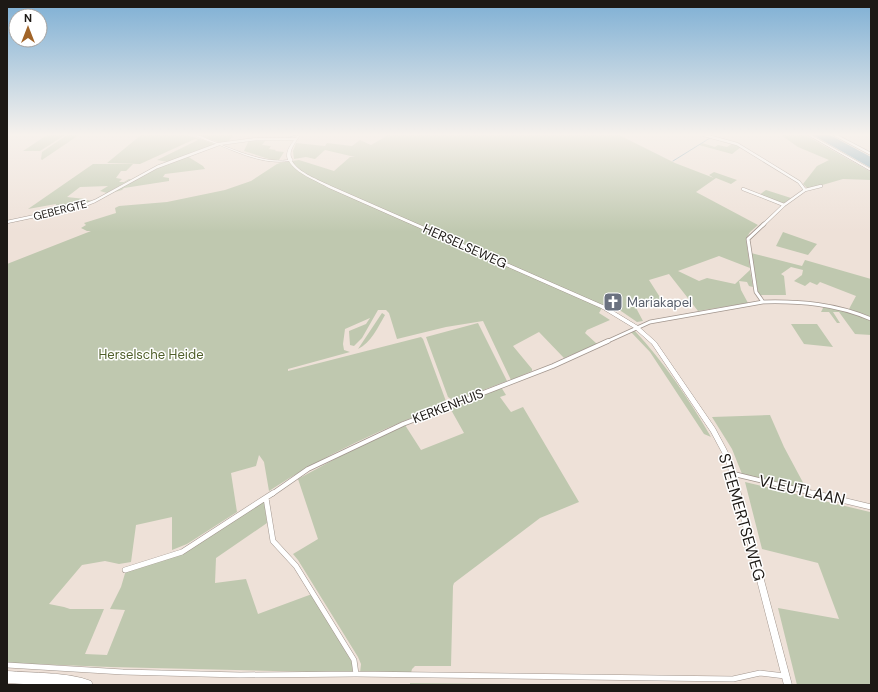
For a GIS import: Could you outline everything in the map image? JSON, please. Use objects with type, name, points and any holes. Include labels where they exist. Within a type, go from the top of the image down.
[{"type":"highway","points":[[7,677],[67,681],[87,685]]},
{"type":"street","name":"GEBERGTE","points":[[7,222],[61,211],[90,203],[158,167]]},
{"type":"street","name":"HERSELSEWEG","points":[[296,167],[305,174],[330,187],[604,307],[636,327]]},
{"type":"street","points":[[775,167],[799,182],[805,190]]},
{"type":"street","points":[[763,302],[756,292],[748,239],[784,205],[805,190],[821,186]]},
{"type":"street","points":[[743,190],[784,205]]},
{"type":"street","name":"KERKENHUIS","points":[[125,570],[182,552],[308,469],[402,424],[553,366],[636,327],[650,322],[763,302],[799,301],[842,308],[871,319]]},
{"type":"street","name":"STEEMERTSEWEG","points":[[636,327],[654,343],[671,367],[721,444],[734,474],[788,685]]},
{"type":"street","name":"VLEUTLAAN","points":[[734,474],[871,507]]},
{"type":"street","points":[[266,498],[273,541],[296,566],[354,660],[356,674]]},
{"type":"street","points":[[7,665],[131,672],[240,675],[356,674],[733,679],[760,673],[785,676]]},
{"type":"green space","points":[[88,167],[130,167],[126,171],[121,171],[116,178],[122,179],[119,182],[124,182],[131,179],[107,193],[100,191],[108,186],[80,187],[67,197],[93,201],[39,215],[55,210],[56,204],[28,209]]},
{"type":"green space","points":[[158,167],[204,167],[205,169],[165,174],[163,177],[169,178],[169,181],[124,188],[111,193]]},
{"type":"green space","name":"Herselsche Heide","points":[[272,167],[322,167],[334,171],[338,167],[686,167],[714,178],[709,175],[714,172],[737,180],[731,184],[716,178],[696,192],[758,225],[750,232],[746,239],[750,268],[719,256],[678,271],[699,281],[707,278],[735,284],[750,270],[753,287],[749,286],[747,282],[739,281],[741,290],[748,303],[698,311],[669,274],[649,280],[663,302],[635,306],[643,321],[637,322],[621,311],[605,303],[599,313],[610,320],[587,330],[585,333],[597,344],[564,358],[539,332],[513,346],[532,369],[532,371],[511,380],[483,321],[446,327],[397,339],[389,313],[386,310],[378,310],[362,338],[354,346],[350,345],[349,331],[366,324],[370,318],[345,329],[343,344],[344,350],[350,352],[288,369],[288,371],[421,337],[447,404],[401,422],[355,443],[311,465],[269,491],[264,462],[259,455],[256,466],[231,473],[237,512],[187,544],[172,550],[172,517],[136,525],[131,562],[119,564],[105,561],[82,565],[49,604],[70,609],[104,609],[85,654],[107,655],[125,610],[110,609],[121,587],[126,570],[171,557],[264,500],[267,523],[216,558],[215,583],[246,579],[258,614],[312,594],[352,659],[353,673],[7,663],[7,264],[91,231],[81,228],[86,225],[84,223],[116,213],[115,208],[119,206],[167,202],[225,190],[251,181]]},
{"type":"green space","points":[[816,167],[863,167],[871,172],[871,180],[843,179],[812,188],[807,188],[803,184]]},
{"type":"green space","points":[[766,190],[791,198],[783,204],[759,195]]},
{"type":"green space","points":[[783,232],[817,244],[808,255],[776,246]]},
{"type":"green space","points":[[751,253],[802,266],[805,260],[871,279],[871,318],[849,309],[856,296],[820,282],[817,285],[810,282],[805,286],[794,281],[802,275],[803,270],[791,267],[781,274],[784,276],[786,295],[760,296],[758,293]]},
{"type":"green space","points":[[824,306],[843,309],[871,320],[871,335],[855,334],[839,312],[833,312],[840,323],[837,323],[829,312],[821,312]]},
{"type":"green space","points":[[382,313],[385,315],[374,334],[367,343],[358,349]]},
{"type":"green space","points":[[478,323],[507,381],[454,401],[448,397],[426,337]]},
{"type":"green space","points":[[791,324],[817,324],[833,347],[804,344]]},
{"type":"green space","points":[[634,330],[676,381],[711,437],[704,434],[650,352],[631,332]]},
{"type":"green space","points":[[501,387],[506,395],[500,397],[511,412],[523,407],[579,502],[540,518],[454,583],[451,666],[415,666],[411,673],[360,673],[361,664],[358,657],[293,554],[318,539],[298,479],[355,448],[405,425],[421,450],[464,433],[450,408]]},
{"type":"green space","points":[[770,415],[784,447],[807,490],[742,474],[732,449],[712,417]]},
{"type":"green space","points":[[745,482],[870,512],[871,685],[797,685],[778,608],[839,619],[818,563],[762,549]]},
{"type":"green space","points":[[410,683],[629,685],[410,685]]},
{"type":"place","name":"Mariakapel","points":[[613,302]]}]
